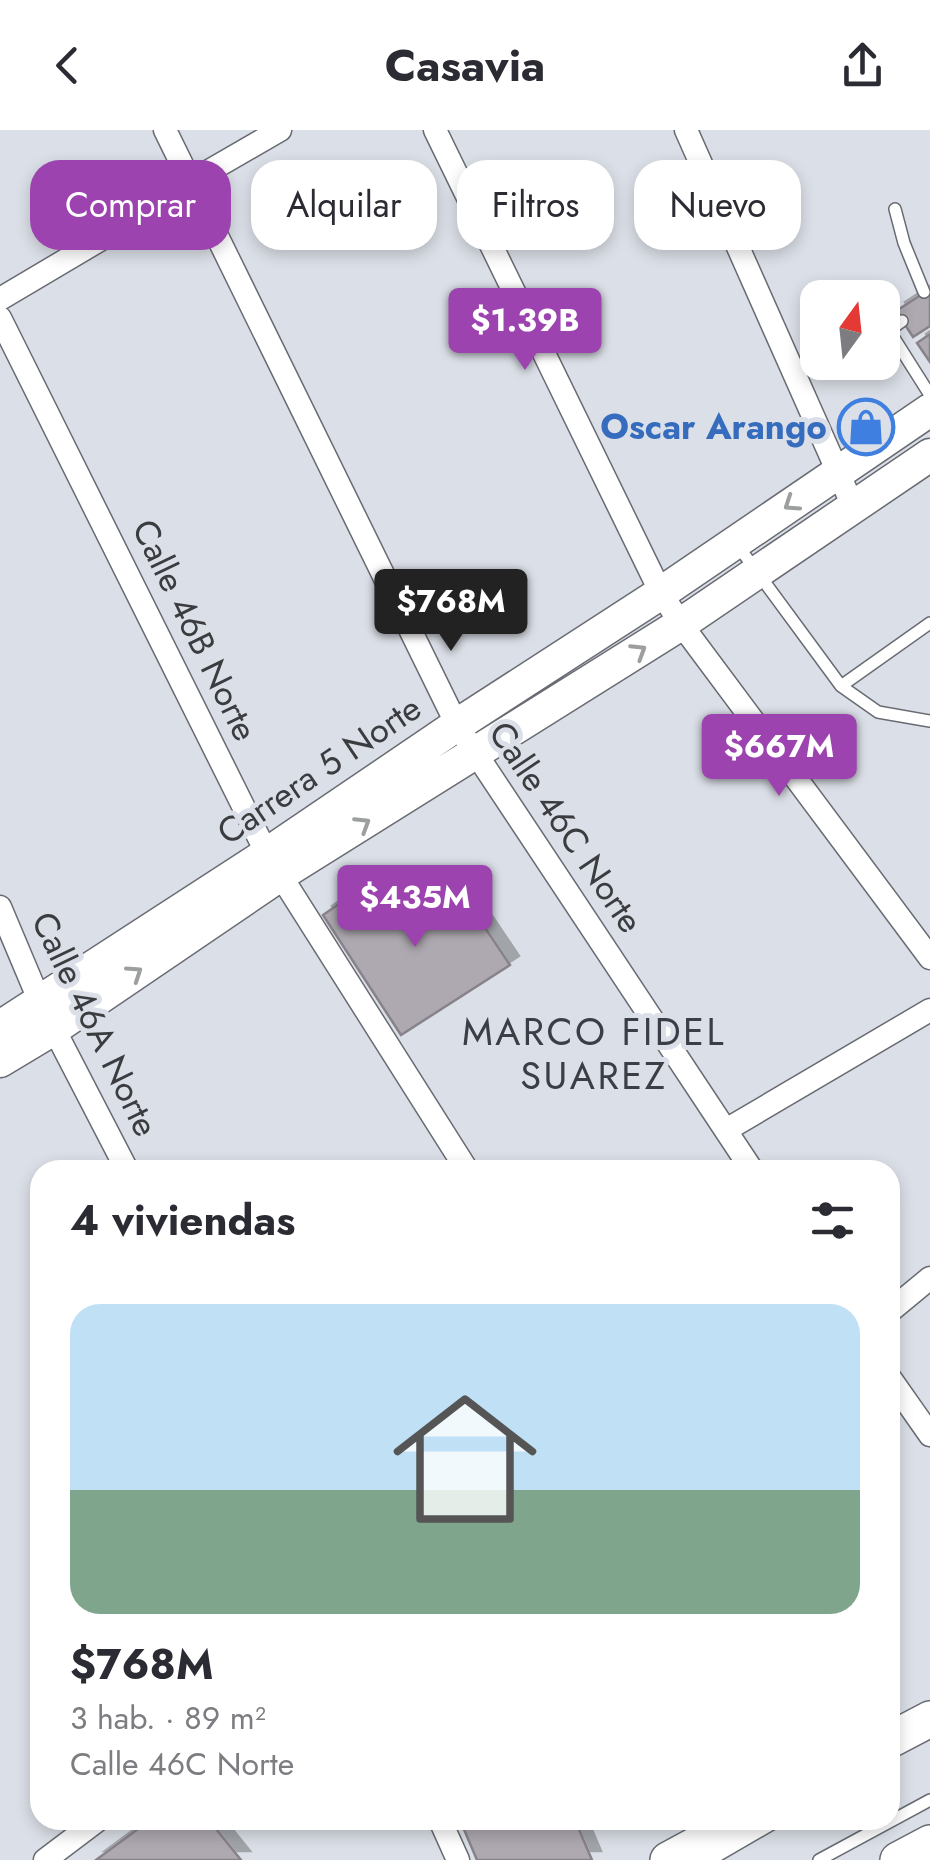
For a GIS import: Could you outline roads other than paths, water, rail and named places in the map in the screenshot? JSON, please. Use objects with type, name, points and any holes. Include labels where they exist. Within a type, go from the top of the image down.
[{"type":"main road","points":[[900,1735],[930,1719]]},
{"type":"main road","points":[[668,1860],[724,1830]]},
{"type":"main road","points":[[898,1860],[930,1843]]},
{"type":"street","name":"Calle 46C Norte","points":[[165,130],[179,160]]},
{"type":"street","points":[[228,160],[280,130]]},
{"type":"street","points":[[435,130],[661,592],[930,958]]},
{"type":"street","points":[[686,130],[853,506]]},
{"type":"street","points":[[0,299],[82,250]]},
{"type":"street","name":"Calle 46C Norte","points":[[223,250],[456,726],[746,1160]]},
{"type":"street","name":"Calle 46B Norte","points":[[0,318],[274,864],[461,1160]]},
{"type":"street","name":"Carrera 5 Norte","points":[[0,1061],[48,1015],[274,864],[456,726],[930,410]]},
{"type":"street","name":"Carrera 5 Norte","points":[[274,864],[475,755],[681,624],[930,455]]},
{"type":"street","name":"Calle 46A Norte","points":[[0,907],[48,1015],[122,1160]]},
{"type":"street","points":[[726,1130],[930,1010]]},
{"type":"street","name":"Carrera 5 Norte","points":[[0,1027],[48,1015]]},
{"type":"street","points":[[900,1303],[930,1278]]},
{"type":"street","points":[[900,1392],[930,1435]]},
{"type":"street","points":[[45,1860],[85,1830]]},
{"type":"street","points":[[444,1830],[458,1860]]},
{"type":"lane","points":[[895,209],[924,292]]},
{"type":"lane","points":[[902,321],[891,329],[892,336],[930,394]]},
{"type":"lane","points":[[735,543],[841,686],[878,712],[930,721]]},
{"type":"lane","points":[[841,686],[930,623]]},
{"type":"lane","points":[[900,1816],[930,1800]]},
{"type":"lane","points":[[710,1860],[761,1830]]},
{"type":"lane","points":[[820,1860],[875,1830]]},
{"type":"place","name":"Oscar Arango","points":[[866,427]]},
{"type":"district","name":"MARCO FIDEL SUAREZ","points":[[594,1053]]}]
